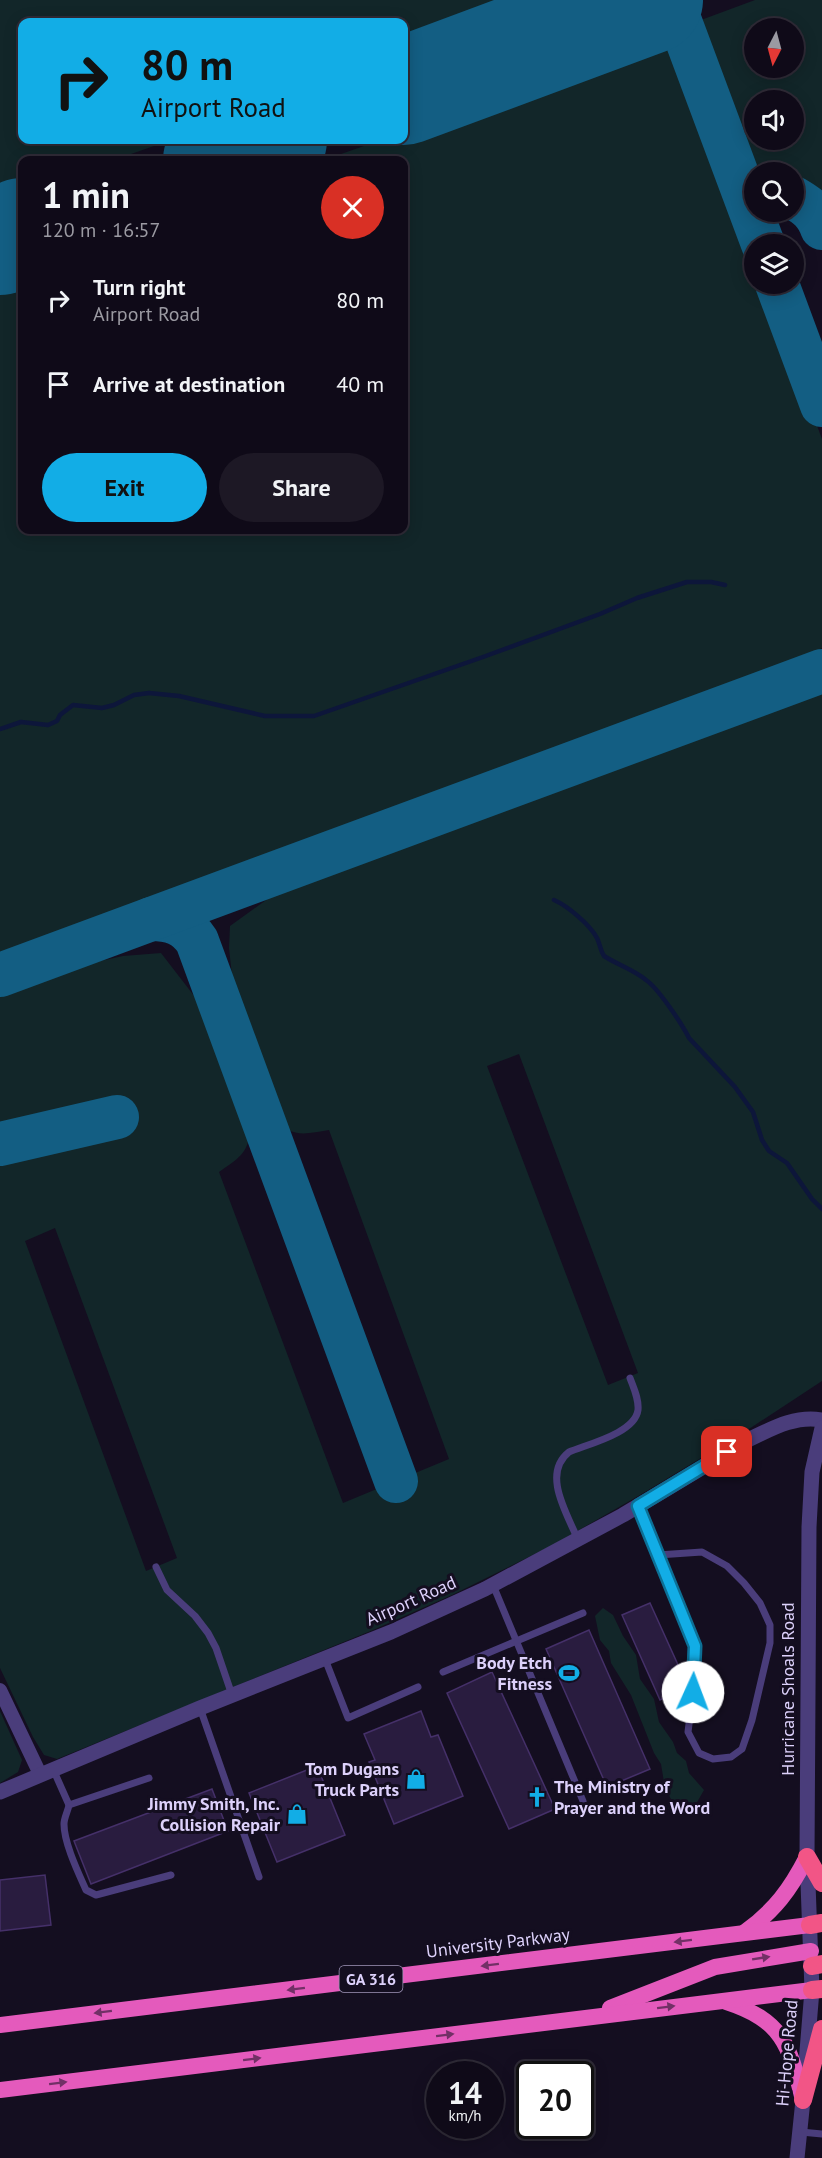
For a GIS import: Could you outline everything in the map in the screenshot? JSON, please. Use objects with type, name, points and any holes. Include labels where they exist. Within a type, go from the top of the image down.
[{"type":"highway","points":[[741,1934],[764,1918],[784,1896],[807,1857],[822,1883]]},
{"type":"highway","name":"University Parkway","points":[[0,2025],[816,1924]]},
{"type":"highway","points":[[587,2017],[715,1967],[738,1962],[815,1960]]},
{"type":"highway","points":[[0,2090],[817,1990]]},
{"type":"highway","points":[[722,2000],[764,2019],[780,2034],[793,2059],[803,2100]]},
{"type":"highway","points":[[803,2100],[822,2029]]},
{"type":"street","name":"Airport Road","points":[[0,1792],[200,1708],[391,1632],[493,1585],[578,1540],[774,1427],[799,1419],[822,1420]]},
{"type":"street","name":"Hurricane Shoals Road","points":[[815,1960],[816,1924],[807,1857],[809,1527],[812,1472],[822,1428]]},
{"type":"street","points":[[0,1690],[46,1772]]},
{"type":"street","name":"Hi-Hope Road","points":[[797,2158],[817,1990],[815,1960]]},
{"type":"lane","points":[[578,1540],[560,1496],[556,1468],[562,1457],[569,1452],[625,1429],[636,1418],[638,1403],[630,1378]]},
{"type":"lane","points":[[638,1506],[695,1646],[688,1732],[699,1753],[713,1760],[731,1757],[742,1749],[752,1720],[770,1643],[770,1625],[760,1603],[727,1566],[702,1552],[658,1555]]},
{"type":"lane","points":[[156,1567],[167,1590],[195,1616],[208,1633],[216,1648],[232,1695]]},
{"type":"lane","points":[[493,1585],[583,1801]]},
{"type":"lane","points":[[443,1672],[583,1613]]},
{"type":"lane","points":[[325,1659],[348,1718],[418,1687]]},
{"type":"lane","points":[[200,1708],[259,1876]]},
{"type":"lane","points":[[46,1772],[69,1805]]},
{"type":"lane","points":[[69,1805],[149,1778]]},
{"type":"lane","points":[[69,1805],[64,1822],[65,1833],[86,1890],[96,1895],[171,1875]]},
{"type":"lane","points":[[800,2132],[822,2134]]},
{"type":"green space","points":[[0,0],[547,0],[408,52],[408,18],[18,18],[18,144],[160,144],[125,156],[18,156],[18,196],[0,203]]},
{"type":"green space","points":[[755,0],[822,0],[822,194],[804,186],[804,162],[752,162],[747,160],[697,24],[701,20]]},
{"type":"green space","points":[[636,45],[668,50],[678,59],[688,76],[746,234],[744,294],[768,294],[822,439],[822,648],[749,686],[0,962],[0,281],[18,274],[18,534],[408,534],[408,156],[335,156],[370,144],[408,144],[408,130]]},
{"type":"green space","points":[[822,687],[822,1381],[752,1427],[640,1495],[551,1546],[452,1595],[373,1630],[57,1759],[44,1755],[0,1668],[0,1158],[115,1131],[120,1102],[0,1128],[0,991],[86,964],[123,956],[161,953],[195,997],[249,1127],[248,1143],[242,1154],[219,1172],[343,1503],[449,1459],[329,1130],[292,1132],[274,1116],[234,994],[229,948],[230,926],[269,898],[340,869],[377,850]],"holes":[[[519,1054],[638,1373],[608,1385],[487,1066]],[[55,1228],[177,1558],[146,1571],[25,1241]]]},
{"type":"green space","points":[[603,1608],[613,1615],[636,1655],[640,1679],[654,1699],[659,1722],[673,1742],[677,1753],[686,1761],[689,1773],[704,1790],[692,1811],[680,1816],[667,1808],[671,1799],[665,1788],[661,1764],[654,1753],[631,1695],[611,1663],[609,1651],[600,1640],[595,1616]]},
{"type":"green space","points":[[0,1711],[22,1760],[18,1772],[0,1783]]},
{"type":"building","points":[[650,1603],[688,1687],[660,1700],[622,1615]]},
{"type":"building","points":[[589,1630],[650,1769],[607,1787],[546,1649]]},
{"type":"building","points":[[492,1672],[555,1809],[509,1829],[447,1693]]},
{"type":"building","name":"Tom Dugans Truck Parts","points":[[421,1711],[431,1737],[438,1735],[463,1796],[394,1824],[369,1762],[375,1760],[364,1734]]},
{"type":"building","name":"Jimmy Smith, Inc. Collision Repair","points":[[317,1766],[345,1835],[277,1862],[249,1793]]},
{"type":"building","points":[[212,1789],[228,1831],[91,1884],[74,1841]]},
{"type":"building","points":[[45,1875],[51,1925],[0,1931],[0,1880]]},
{"type":"waterway","points":[[0,729],[21,722],[48,725],[57,721],[60,715],[73,705],[102,708],[134,695],[149,693],[179,696],[265,716],[314,716],[483,657],[637,598],[687,582],[711,582],[725,585]]},
{"type":"waterway","points":[[554,900],[572,911],[589,927],[597,938],[604,956],[641,976],[657,990],[689,1038],[735,1087],[753,1112],[762,1140],[769,1151],[787,1163],[812,1199],[822,1209]]},
{"type":"taxiway","points":[[672,0],[759,234]]},
{"type":"taxiway","points":[[804,205],[811,210],[822,228]]},
{"type":"taxiway","points":[[781,294],[822,405]]},
{"type":"taxiway","points":[[0,975],[822,671]]},
{"type":"taxiway","points":[[151,919],[177,924],[188,930],[197,941],[396,1481]]},
{"type":"taxiway","points":[[0,1144],[117,1117]]},
{"type":"runway","points":[[408,90],[649,0]]},
{"type":"runway","points":[[228,156],[262,144]]},
{"type":"runway","points":[[0,241],[18,234]]},
{"type":"place","name":"Body Etch Fitness","points":[[569,1673]]},
{"type":"place","name":"Tom Dugans Truck Parts","points":[[416,1779]]},
{"type":"place","name":"The Ministry of Prayer and the Word","points":[[537,1797]]},
{"type":"place","name":"Jimmy Smith, Inc. Collision Repair","points":[[297,1814]]},
{"type":"route","points":[[693,1692],[695,1646],[638,1506],[727,1452]]}]
